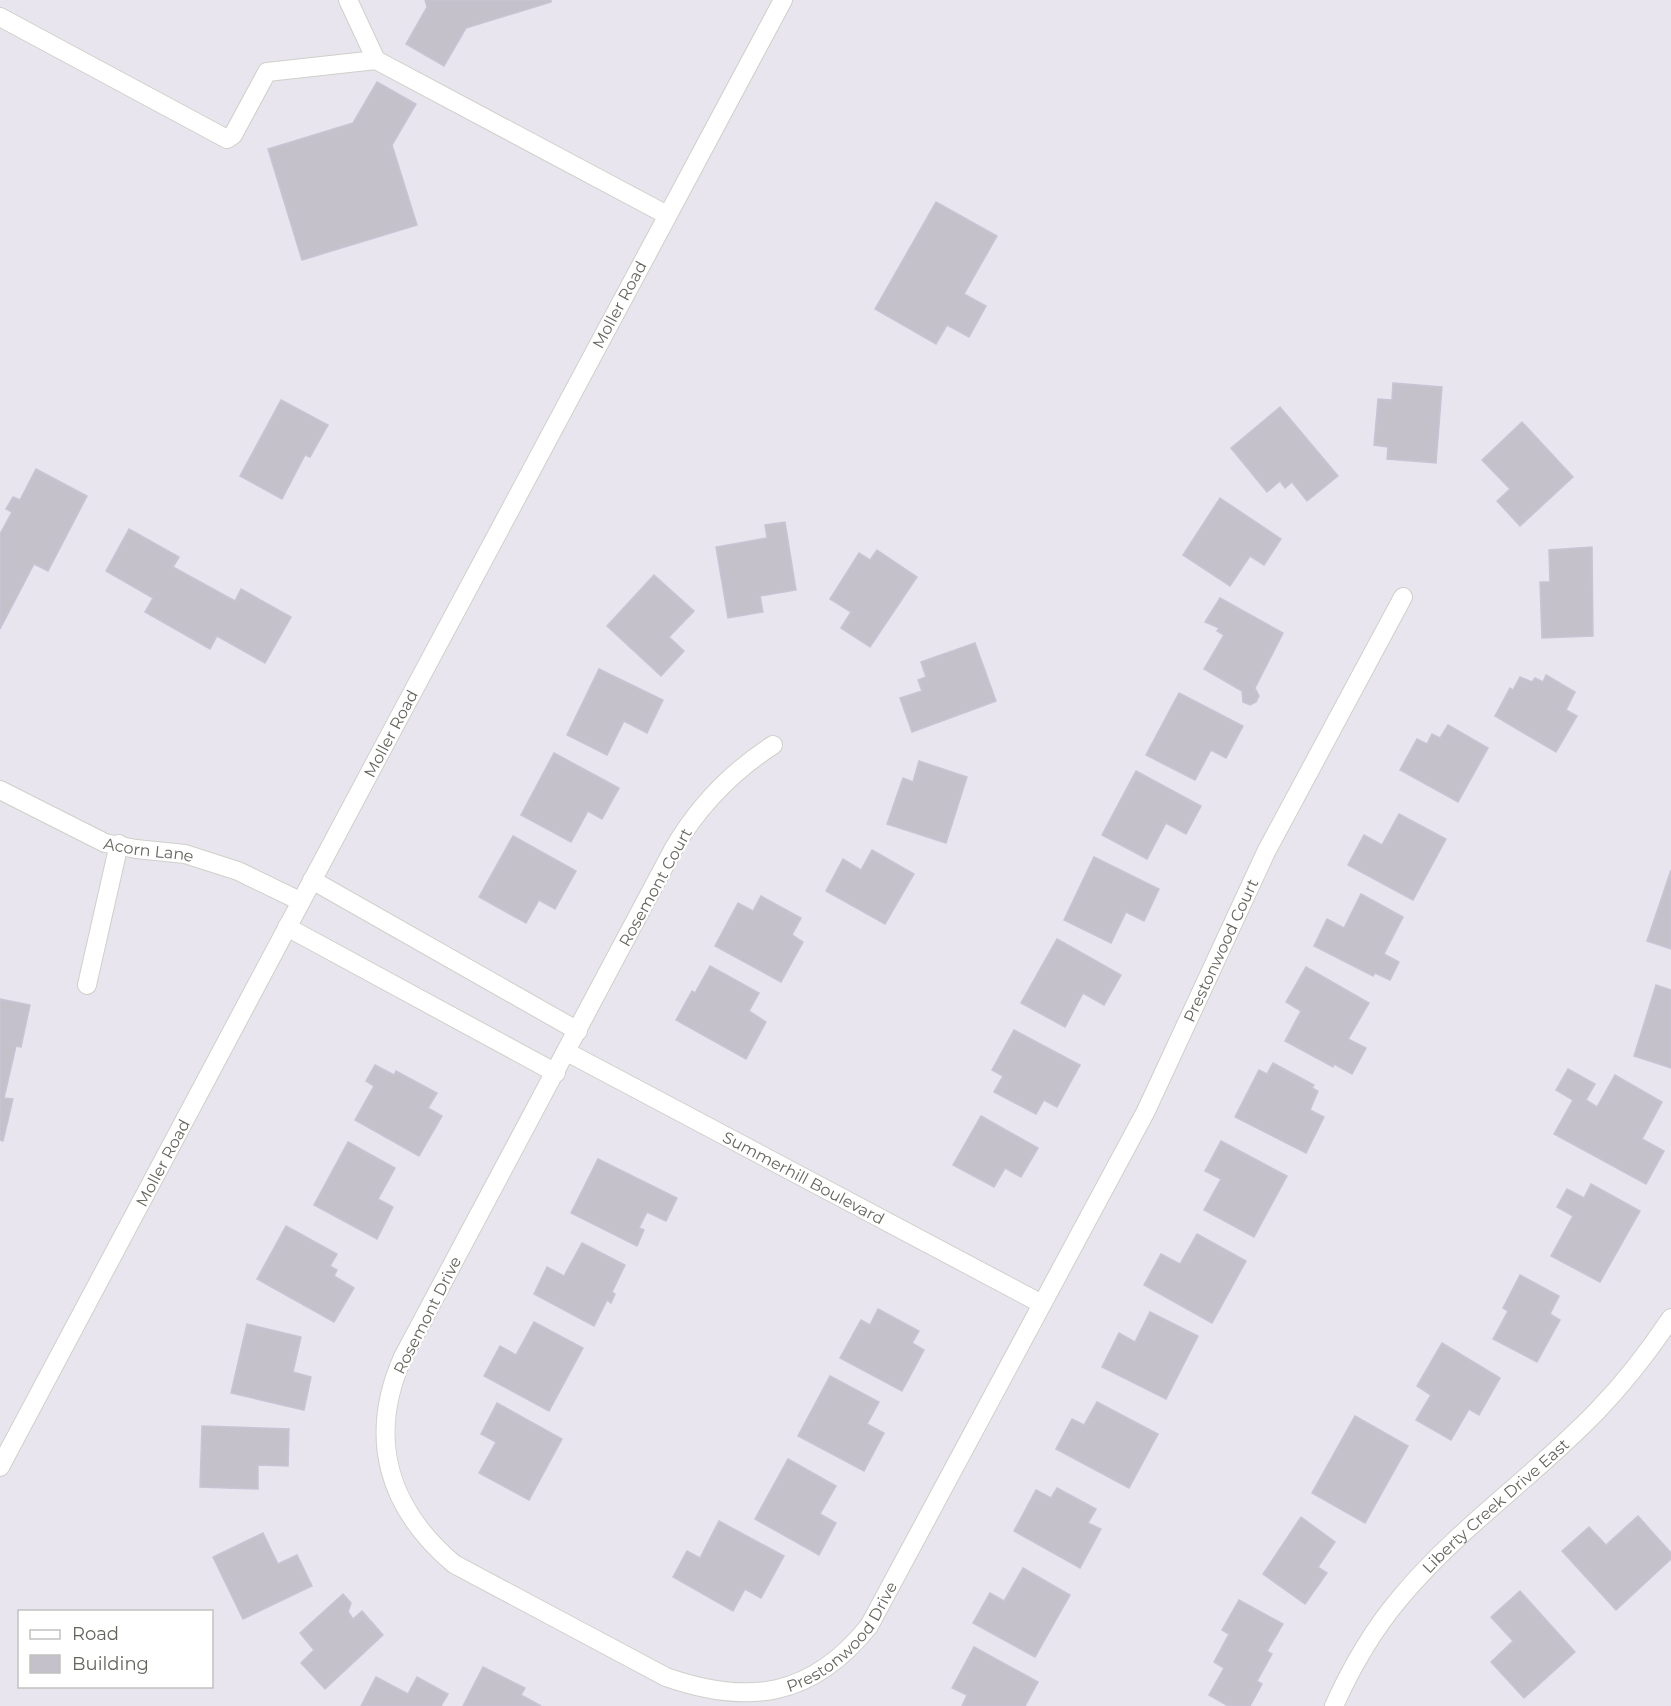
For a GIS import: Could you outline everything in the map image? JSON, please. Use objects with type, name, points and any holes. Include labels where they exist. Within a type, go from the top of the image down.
[{"type":"street","points":[[348,0],[376,60]]},
{"type":"street","name":"Moller Road","points":[[0,1467],[300,901],[783,0]]},
{"type":"street","points":[[0,17],[227,139],[232,135],[267,72],[376,60],[667,215]]},
{"type":"street","name":"Prestonwood Court","points":[[1042,1304],[1150,1102],[1266,852],[1403,597]]},
{"type":"street","name":"Rosemont Court","points":[[567,1052],[680,837],[725,782],[773,744]]},
{"type":"street","name":"Acorn Lane","points":[[0,790],[105,843],[185,854],[258,879],[300,901]]},
{"type":"street","points":[[87,985],[119,844]]},
{"type":"street","points":[[312,880],[578,1031]]},
{"type":"street","points":[[287,927],[555,1073]]},
{"type":"street","name":"Summerhill Boulevard","points":[[567,1052],[1042,1304]]},
{"type":"street","name":"Rosemont Drive","points":[[468,1572],[429,1543],[409,1516],[394,1487],[386,1455],[387,1405],[403,1357],[567,1052]]},
{"type":"street","name":"Prestonwood Drive","points":[[468,1572],[666,1677],[697,1689],[744,1696],[777,1691],[808,1679],[847,1652],[869,1626],[1042,1304]]},
{"type":"street","name":"Liberty Creek Drive East","points":[[1334,1706],[1353,1667],[1399,1599],[1433,1562],[1598,1410],[1637,1366],[1671,1318]]},
{"type":"building","points":[[425,0],[551,0],[551,2],[466,28],[444,66],[406,44],[427,7]]},
{"type":"building","points":[[377,82],[416,104],[392,145],[417,225],[302,260],[268,149],[353,123]]},
{"type":"building","points":[[936,202],[997,236],[964,294],[986,306],[969,337],[947,325],[936,344],[875,309]]},
{"type":"building","points":[[1393,383],[1442,387],[1436,463],[1387,459],[1388,447],[1374,445],[1378,399],[1392,400]]},
{"type":"building","points":[[281,400],[328,425],[310,457],[305,455],[282,499],[240,476]]},
{"type":"building","points":[[1280,407],[1338,476],[1307,501],[1292,482],[1285,488],[1280,481],[1267,492],[1231,448]]},
{"type":"building","points":[[1522,422],[1573,477],[1520,526],[1497,501],[1510,489],[1482,460]]},
{"type":"building","points":[[36,469],[87,496],[48,571],[34,564],[0,629],[0,534],[12,512],[6,509],[13,497],[20,500]]},
{"type":"building","points":[[1220,498],[1281,539],[1264,565],[1250,556],[1230,586],[1183,555]]},
{"type":"building","points":[[785,522],[796,590],[760,596],[763,612],[728,618],[716,547],[767,538],[765,525]]},
{"type":"building","points":[[129,529],[179,557],[173,567],[235,601],[241,589],[291,617],[265,663],[217,636],[210,649],[145,612],[153,598],[106,571]]},
{"type":"building","points":[[1592,547],[1593,636],[1542,638],[1540,582],[1550,582],[1549,550]]},
{"type":"building","points":[[877,550],[917,577],[870,647],[841,628],[851,612],[830,599],[859,553],[870,560]]},
{"type":"building","points":[[654,575],[694,611],[669,637],[684,651],[661,676],[607,626]]},
{"type":"building","points":[[1220,598],[1283,633],[1255,688],[1259,696],[1256,702],[1250,705],[1243,702],[1242,691],[1204,669],[1224,635],[1217,631],[1219,628],[1205,622]]},
{"type":"building","points":[[975,643],[996,701],[912,732],[900,698],[922,691],[918,680],[926,677],[921,662]]},
{"type":"building","points":[[599,669],[663,700],[647,733],[624,721],[607,755],[567,735]]},
{"type":"building","points":[[1546,675],[1575,692],[1566,710],[1577,716],[1556,752],[1495,716],[1510,688],[1513,690],[1520,677],[1532,682],[1535,678],[1543,682]]},
{"type":"building","points":[[1179,693],[1243,726],[1226,758],[1211,750],[1195,780],[1146,755]]},
{"type":"building","points":[[1448,725],[1488,748],[1458,802],[1400,770],[1417,739],[1427,744],[1432,734],[1440,738]]},
{"type":"building","points":[[554,753],[619,788],[602,819],[588,811],[571,842],[521,815]]},
{"type":"building","points":[[919,761],[967,777],[946,843],[887,824],[903,778],[913,782]]},
{"type":"building","points":[[1136,771],[1201,806],[1186,834],[1166,823],[1147,859],[1102,835]]},
{"type":"building","points":[[1399,814],[1446,839],[1413,900],[1348,865],[1364,835],[1382,845]]},
{"type":"building","points":[[513,836],[576,871],[555,909],[539,900],[526,923],[479,897]]},
{"type":"building","points":[[872,850],[914,874],[885,924],[826,891],[843,859],[861,870]]},
{"type":"building","points":[[1094,857],[1159,889],[1144,921],[1126,912],[1111,943],[1064,920]]},
{"type":"building","points":[[1671,870],[1671,949],[1647,941]]},
{"type":"building","points":[[1361,894],[1403,917],[1384,954],[1399,962],[1390,980],[1375,973],[1373,976],[1314,946],[1327,919],[1344,928]]},
{"type":"building","points":[[761,896],[801,918],[792,935],[803,942],[781,982],[715,946],[738,903],[753,911]]},
{"type":"building","points":[[1057,939],[1121,975],[1104,1005],[1083,993],[1065,1027],[1021,1003]]},
{"type":"building","points":[[710,966],[759,993],[749,1011],[766,1022],[746,1059],[676,1020],[692,991],[695,993]]},
{"type":"building","points":[[1306,967],[1369,1003],[1348,1039],[1366,1048],[1352,1074],[1334,1064],[1333,1067],[1285,1041],[1301,1011],[1286,1002]]},
{"type":"building","points":[[1656,985],[1671,990],[1671,1068],[1634,1056]]},
{"type":"building","points":[[0,999],[30,1005],[21,1047],[16,1046],[4,1098],[13,1099],[3,1141],[0,1140]]},
{"type":"building","points":[[1014,1030],[1080,1065],[1057,1107],[1044,1100],[1036,1114],[994,1092],[1003,1076],[992,1070]]},
{"type":"building","points":[[1273,1063],[1314,1085],[1312,1088],[1318,1091],[1310,1110],[1324,1117],[1306,1153],[1235,1117],[1259,1070],[1267,1074]]},
{"type":"building","points":[[375,1065],[394,1075],[396,1071],[437,1093],[428,1108],[442,1116],[419,1156],[355,1120],[374,1086],[366,1081]]},
{"type":"building","points":[[1568,1069],[1595,1084],[1586,1100],[1597,1107],[1615,1075],[1662,1102],[1642,1139],[1664,1151],[1646,1184],[1554,1134],[1573,1100],[1556,1090]]},
{"type":"building","points":[[981,1116],[1038,1148],[1021,1177],[1005,1168],[994,1187],[953,1165]]},
{"type":"building","points":[[1221,1141],[1287,1176],[1254,1237],[1204,1210],[1221,1179],[1205,1171]]},
{"type":"building","points":[[348,1142],[395,1168],[378,1199],[393,1207],[377,1239],[314,1205]]},
{"type":"building","points":[[598,1159],[677,1198],[666,1221],[647,1212],[639,1228],[644,1230],[637,1246],[571,1213]]},
{"type":"building","points":[[1591,1184],[1640,1211],[1600,1282],[1551,1256],[1573,1216],[1557,1207],[1567,1189],[1584,1198]]},
{"type":"building","points":[[286,1226],[337,1254],[330,1266],[337,1270],[334,1276],[354,1288],[334,1322],[257,1279]]},
{"type":"building","points":[[1197,1234],[1246,1261],[1212,1323],[1144,1285],[1161,1254],[1180,1264]]},
{"type":"building","points":[[582,1243],[625,1265],[612,1292],[615,1294],[611,1303],[607,1300],[594,1326],[534,1294],[547,1267],[564,1276]]},
{"type":"building","points":[[1520,1275],[1559,1296],[1550,1314],[1560,1320],[1537,1362],[1493,1339],[1508,1311],[1503,1308]]},
{"type":"building","points":[[878,1309],[919,1331],[912,1343],[924,1350],[902,1391],[840,1358],[861,1320],[870,1325]]},
{"type":"building","points":[[1150,1312],[1198,1336],[1166,1399],[1102,1367],[1119,1333],[1135,1342]]},
{"type":"building","points":[[534,1322],[583,1348],[549,1411],[484,1376],[500,1346],[516,1355]]},
{"type":"building","points":[[247,1324],[301,1337],[293,1372],[311,1377],[304,1410],[231,1393]]},
{"type":"building","points":[[1442,1343],[1500,1378],[1479,1415],[1469,1409],[1451,1440],[1416,1420],[1431,1395],[1417,1386]]},
{"type":"building","points":[[830,1376],[879,1402],[867,1424],[884,1433],[864,1471],[798,1436]]},
{"type":"building","points":[[1097,1402],[1158,1434],[1129,1488],[1056,1449],[1072,1419],[1084,1425]]},
{"type":"building","points":[[497,1403],[562,1439],[529,1500],[479,1473],[496,1442],[481,1434]]},
{"type":"building","points":[[1355,1416],[1408,1446],[1365,1523],[1312,1493]]},
{"type":"building","points":[[202,1426],[289,1429],[288,1466],[258,1465],[258,1489],[200,1487]]},
{"type":"building","points":[[788,1459],[836,1486],[820,1514],[836,1523],[819,1555],[755,1519]]},
{"type":"building","points":[[1057,1488],[1096,1509],[1088,1523],[1101,1529],[1080,1568],[1014,1531],[1036,1490],[1051,1498]]},
{"type":"building","points":[[1638,1516],[1671,1553],[1671,1559],[1616,1610],[1562,1551],[1589,1527],[1606,1545]]},
{"type":"building","points":[[1301,1517],[1335,1542],[1318,1567],[1327,1573],[1305,1604],[1263,1574]]},
{"type":"building","points":[[719,1521],[784,1556],[761,1598],[745,1589],[733,1611],[673,1577],[687,1551],[700,1558]]},
{"type":"building","points":[[263,1533],[278,1564],[297,1555],[312,1586],[243,1619],[213,1557]]},
{"type":"building","points":[[1023,1568],[1070,1595],[1035,1657],[973,1623],[990,1593],[1004,1601]]},
{"type":"building","points":[[1520,1591],[1575,1652],[1524,1698],[1491,1662],[1513,1641],[1491,1617]]},
{"type":"building","points":[[343,1594],[351,1603],[348,1612],[353,1619],[362,1611],[383,1635],[325,1689],[301,1663],[314,1650],[300,1633]]},
{"type":"building","points":[[1239,1600],[1283,1624],[1267,1651],[1272,1654],[1257,1681],[1262,1684],[1250,1706],[1228,1706],[1209,1695],[1224,1668],[1214,1662],[1229,1634],[1222,1630]]},
{"type":"building","points":[[974,1647],[1038,1682],[1025,1706],[962,1706],[967,1695],[952,1688]]},
{"type":"building","points":[[483,1667],[525,1688],[521,1695],[541,1706],[463,1706]]},
{"type":"building","points":[[376,1677],[408,1694],[417,1677],[448,1694],[441,1706],[361,1706]]}]
